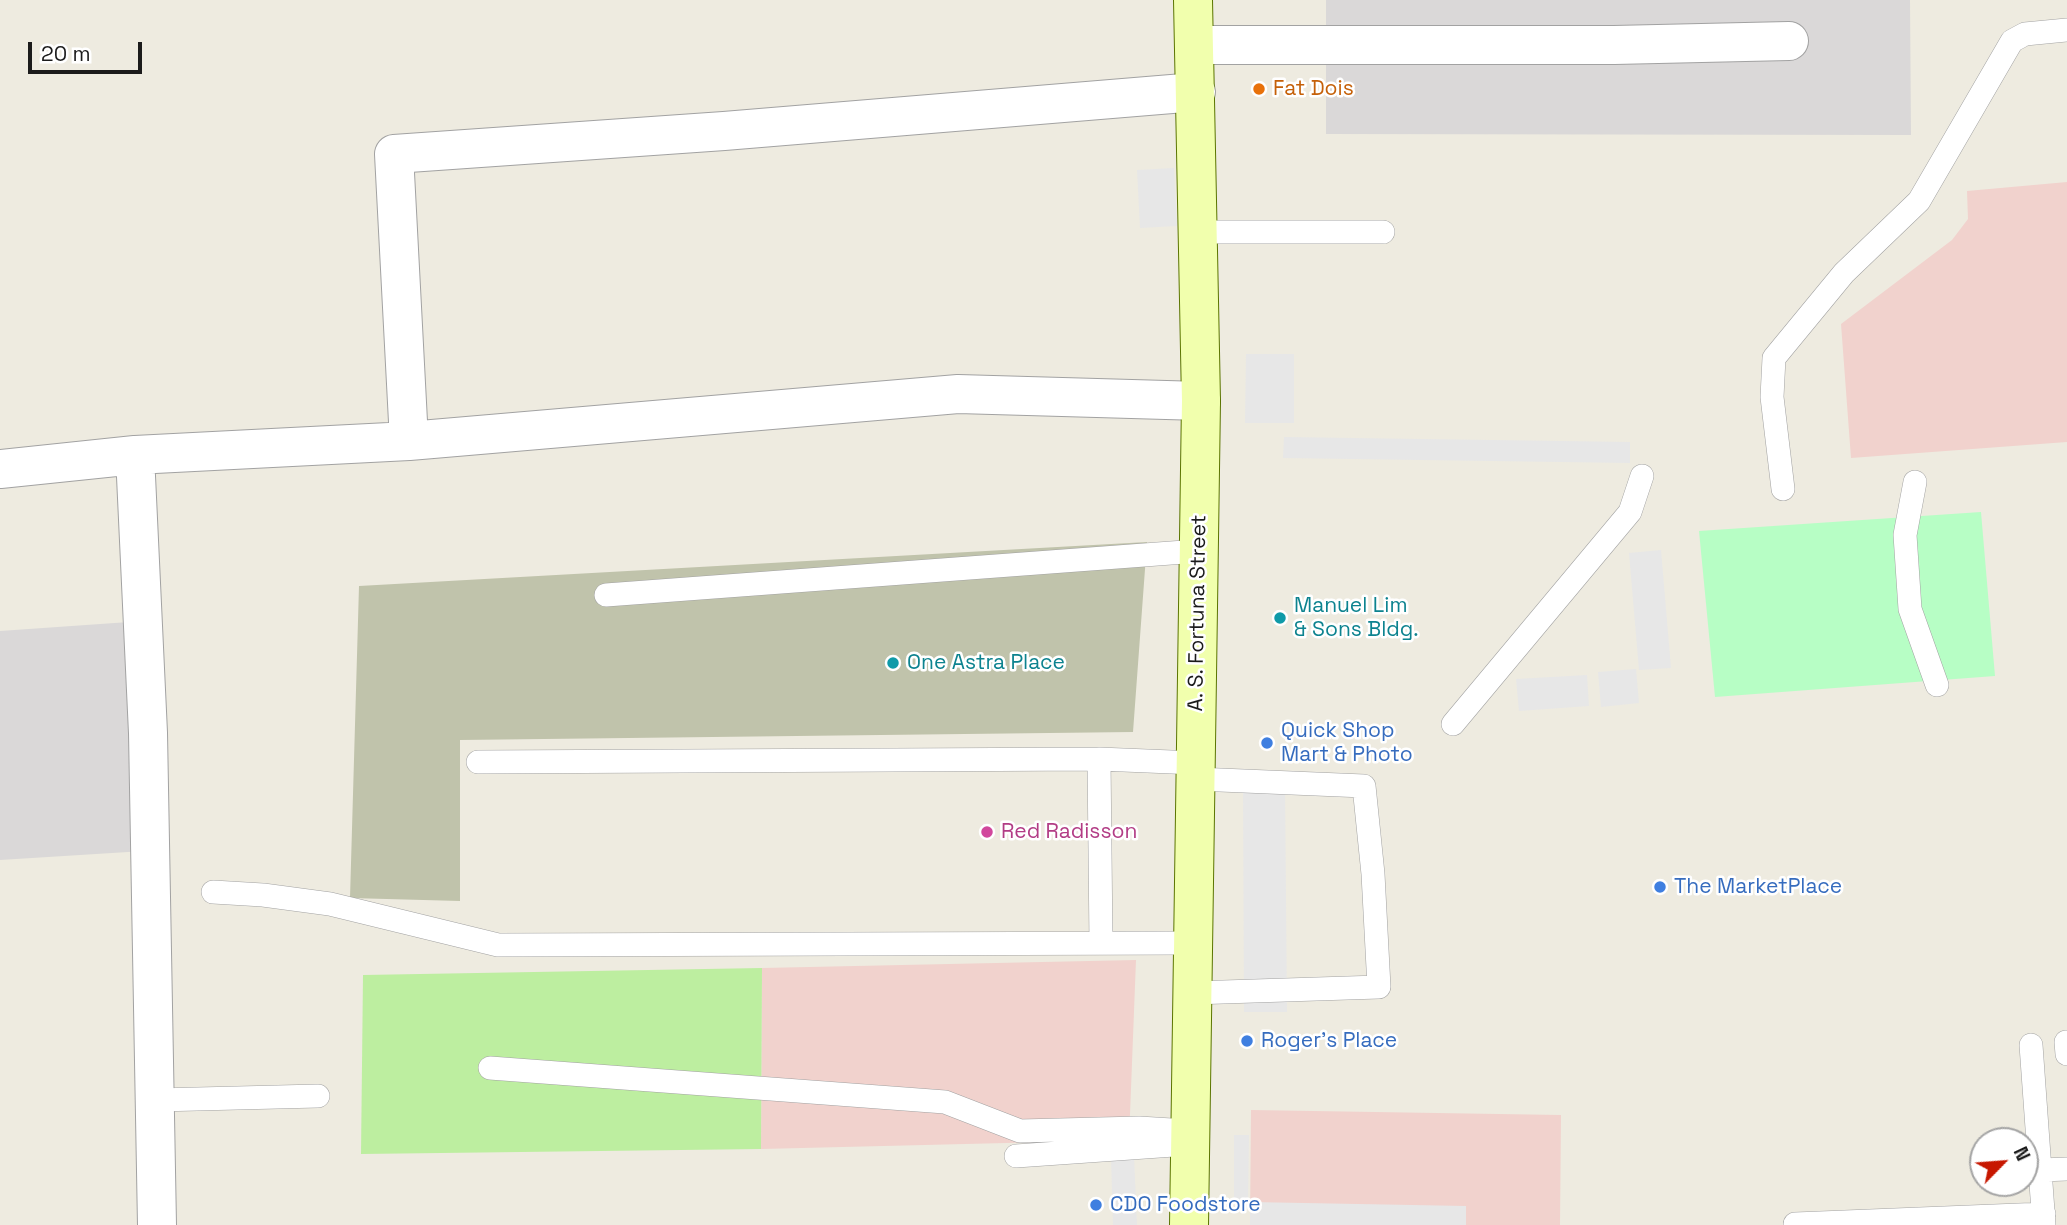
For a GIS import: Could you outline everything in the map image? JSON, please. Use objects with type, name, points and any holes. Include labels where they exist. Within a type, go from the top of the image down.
[{"type":"main road","name":"A. S. Fortuna Street","points":[[1189,1225],[1188,1138],[1201,401],[1200,232],[1193,0]]},
{"type":"street","points":[[1195,45],[1614,45],[1789,41]]},
{"type":"street","points":[[409,441],[394,154],[724,131],[1196,92]]},
{"type":"street","points":[[0,469],[135,455],[409,441],[958,394],[1201,401]]},
{"type":"street","points":[[135,455],[148,733],[157,1100],[157,1225]]},
{"type":"lane","points":[[1783,489],[1772,397],[1774,358],[1844,273],[1919,201],[2012,41],[2025,34],[2067,30]]},
{"type":"lane","points":[[1200,232],[1383,232]]},
{"type":"lane","points":[[1454,724],[1630,512],[1642,475]]},
{"type":"lane","points":[[1915,482],[1905,535],[1910,609],[1937,685]]},
{"type":"lane","points":[[606,595],[1198,551]]},
{"type":"lane","points":[[1099,760],[1101,943]]},
{"type":"lane","points":[[478,762],[1099,760],[1364,786],[1373,874],[1378,987],[1192,993]]},
{"type":"lane","points":[[213,892],[263,895],[330,904],[498,945],[1191,943]]},
{"type":"lane","points":[[1795,1224],[2044,1219],[2031,1045]]},
{"type":"lane","points":[[490,1068],[945,1102],[1020,1131],[1139,1128],[1188,1138]]},
{"type":"lane","points":[[157,1100],[318,1096]]},
{"type":"lane","points":[[1016,1156],[1188,1138]]},
{"type":"lane","points":[[2041,1170],[2067,1170]]},
{"type":"shaded area","points":[[1326,0],[1910,0],[1911,135],[1326,134]]},
{"type":"shaded area","points":[[1174,168],[1177,226],[1140,228],[1137,170]]},
{"type":"shaded area","points":[[2067,182],[2067,442],[1851,458],[1841,324],[1952,240],[1968,219],[1967,191]]},
{"type":"shaded area","points":[[1246,354],[1294,354],[1294,423],[1245,423]]},
{"type":"shaded area","points":[[1284,437],[1630,442],[1630,463],[1283,458]]},
{"type":"shaded area","points":[[1147,542],[1133,732],[460,740],[460,901],[350,898],[359,586]]},
{"type":"shaded area","points":[[1661,550],[1671,668],[1639,670],[1629,553]]},
{"type":"shaded area","points":[[129,622],[144,851],[0,860],[0,631]]},
{"type":"shaded area","points":[[1636,669],[1639,703],[1601,707],[1598,672]]},
{"type":"shaded area","points":[[1587,675],[1589,706],[1519,711],[1516,679]]},
{"type":"shaded area","points":[[1243,784],[1285,784],[1287,1012],[1244,1012]]},
{"type":"shaded area","points":[[1136,960],[1129,1140],[761,1149],[762,968]]},
{"type":"shaded area","points":[[1251,1110],[1561,1115],[1560,1225],[1250,1225]]},
{"type":"shaded area","points":[[1234,1135],[1249,1135],[1248,1203],[1234,1203]]},
{"type":"shaded area","points":[[1134,1156],[1137,1225],[1113,1225],[1111,1157]]},
{"type":"shaded area","points":[[1250,1202],[1466,1206],[1466,1225],[1250,1225]]},
{"type":"green space","points":[[1981,512],[1995,676],[1715,697],[1699,531]]},
{"type":"green space","points":[[762,968],[761,1149],[361,1154],[363,975]]},
{"type":"place","name":"Fat Dois","points":[[1259,89]]},
{"type":"place","name":"Manuel Lim & Sons Bldg.","points":[[1280,618]]},
{"type":"place","name":"One Astra Place","points":[[893,663]]},
{"type":"place","name":"Quick Shop Mart & Photo","points":[[1267,743]]},
{"type":"place","name":"Red Radisson","points":[[987,832]]},
{"type":"place","name":"The MarketPlace","points":[[1660,887]]},
{"type":"place","name":"Roger's Place","points":[[1247,1041]]},
{"type":"place","name":"CDO Foodstore","points":[[1096,1205]]}]
